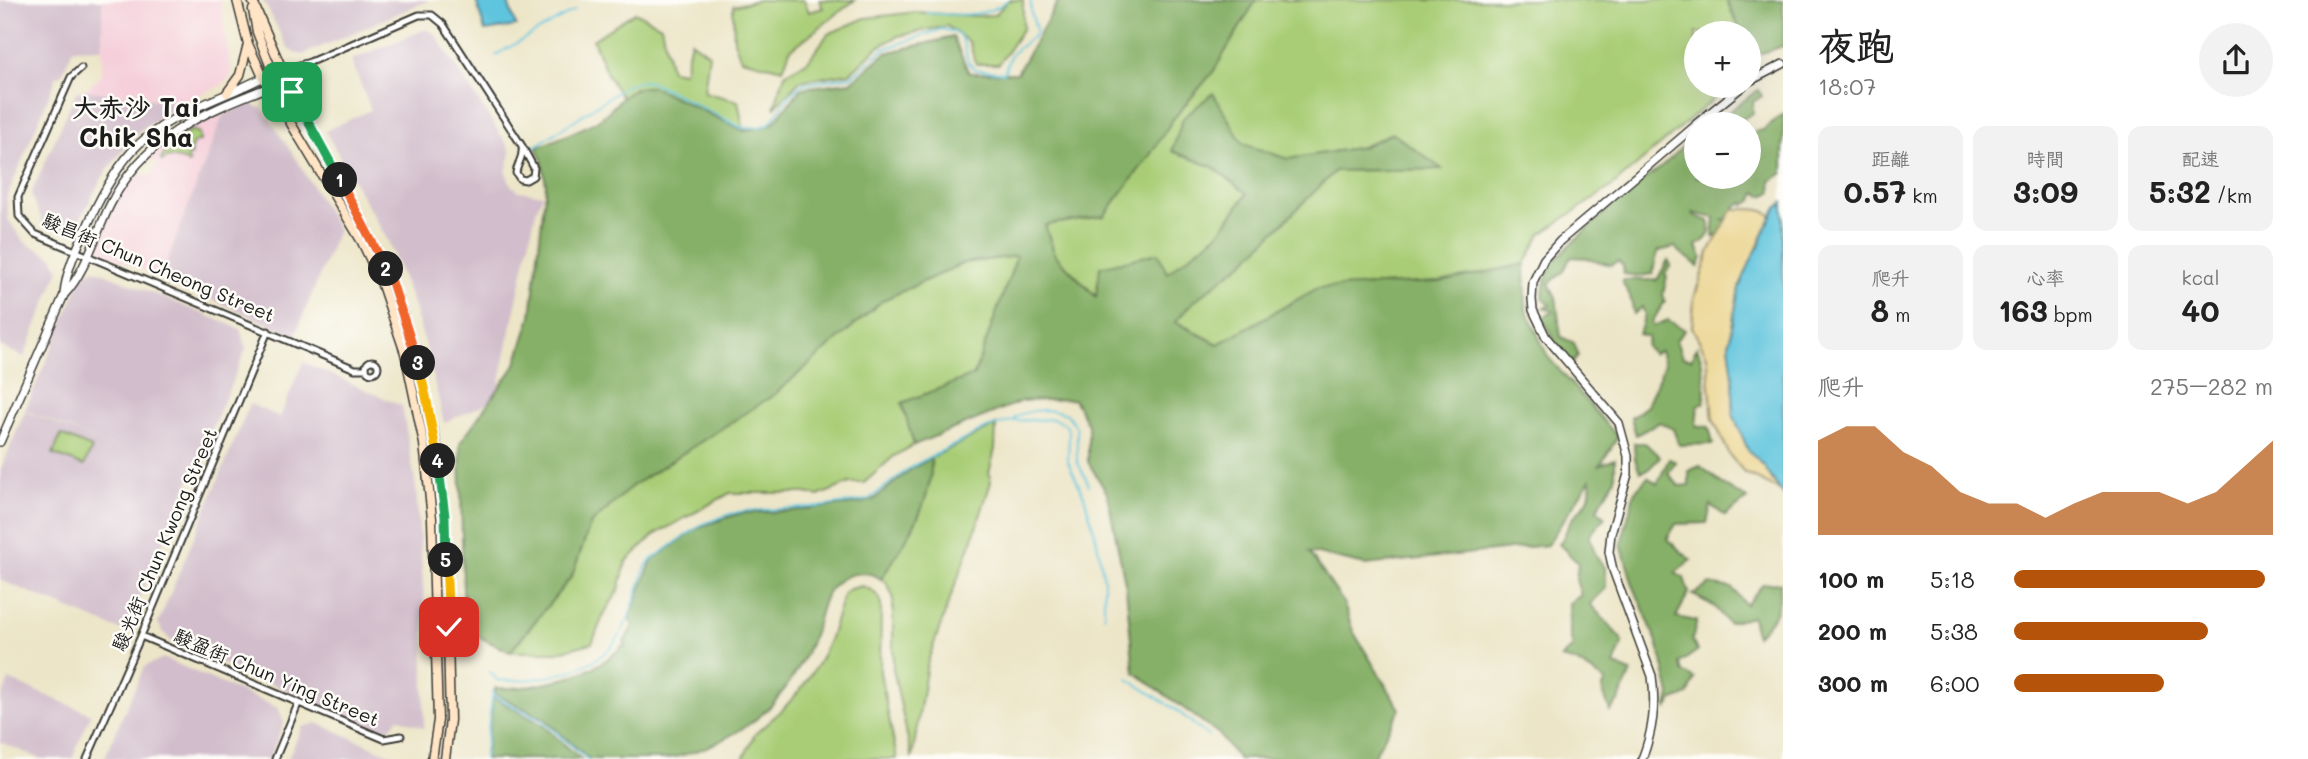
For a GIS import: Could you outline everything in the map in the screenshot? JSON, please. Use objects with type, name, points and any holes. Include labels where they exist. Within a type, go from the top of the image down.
[{"type":"main road","points":[[237,0],[248,44],[263,77],[362,242],[381,282],[405,353],[424,444],[432,518],[438,720],[432,759]]},
{"type":"main road","points":[[252,0],[277,72],[286,79],[391,279],[426,396],[436,443],[445,516],[450,720],[444,759]]},
{"type":"main road","points":[[226,93],[240,75],[248,44]]},
{"type":"main road","points":[[269,87],[277,72]]},
{"type":"street","points":[[64,295],[66,278],[76,252],[106,187],[132,151],[145,139],[169,122],[226,93],[263,77],[310,62],[419,15],[432,15],[443,24],[522,146],[534,170],[533,176],[528,180],[520,179],[516,173],[522,157],[522,146]]},
{"type":"street","points":[[0,442],[64,295],[75,282],[123,182],[140,160],[184,124],[286,79],[304,70],[310,62]]},
{"type":"street","points":[[1761,75],[1783,64]]},
{"type":"street","name":"駿昌街 Chun Cheong Street","points":[[81,68],[71,77],[18,197],[19,216],[35,234],[355,369],[366,369]]},
{"type":"street","points":[[1712,112],[1729,98]]},
{"type":"street","points":[[1642,759],[1654,721],[1654,691],[1646,656],[1613,570],[1609,552],[1616,512],[1628,474],[1628,456],[1619,424],[1546,337],[1535,316],[1532,293],[1538,270],[1566,234],[1684,135]]},
{"type":"street","name":"駿光街 Chun Kwong Street","points":[[87,759],[268,331]]},
{"type":"street","name":"駿盈街 Chun Ying Street","points":[[141,636],[384,739],[401,736]]},
{"type":"street","points":[[275,759],[298,704]]},
{"type":"shaded area","points":[[0,0],[102,0],[102,48],[73,49],[61,76],[57,76],[7,197],[8,219],[20,237],[53,257],[59,270],[24,357],[0,346]]},
{"type":"shaded area","points":[[102,0],[220,0],[230,78],[218,87],[181,103],[85,90],[102,73]]},
{"type":"shaded area","points":[[263,0],[429,0],[302,55],[289,50]]},
{"type":"shaded area","points":[[426,29],[435,34],[508,146],[511,153],[506,172],[511,185],[519,191],[543,195],[536,211],[496,399],[444,423],[411,298],[388,241],[325,131],[371,110],[351,60]]},
{"type":"shaded area","points":[[85,90],[181,103],[141,130],[125,147],[103,176],[76,227],[64,232],[43,224],[31,194],[76,92]]},
{"type":"shaded area","points":[[249,104],[262,108],[297,160],[338,230],[295,336],[161,277],[223,115]]},
{"type":"shaded area","points":[[223,115],[161,277],[100,252],[97,241],[120,191],[136,171],[151,177],[157,163],[147,158],[183,130]]},
{"type":"shaded area","points":[[94,269],[240,329],[246,349],[125,632],[0,580],[0,471],[25,411],[140,458],[25,410],[83,275]]},
{"type":"shaded area","points":[[303,362],[402,406],[416,487],[424,598],[424,728],[398,718],[384,731],[378,730],[171,641],[158,623],[250,404],[280,417]]},
{"type":"shaded area","points":[[163,658],[278,708],[284,723],[269,759],[104,759],[144,667]]},
{"type":"shaded area","points":[[9,680],[91,714],[72,759],[41,759],[0,742],[0,701]]},
{"type":"shaded area","points":[[317,723],[401,759],[288,759],[302,727]]},
{"type":"green space","points":[[757,0],[804,0],[809,12],[823,8],[819,0],[855,0],[790,50],[783,69],[741,59],[734,41],[733,6]]},
{"type":"green space","points":[[1009,0],[1023,0],[1023,28],[999,64],[976,64],[969,42],[947,26],[898,36],[878,47],[850,73],[799,81],[774,108],[785,74],[808,61],[828,34],[865,18],[916,12],[994,15]]},
{"type":"green space","points":[[1059,0],[1256,0],[1213,72],[1173,119],[1150,155],[1104,216],[1045,225],[1055,255],[1096,297],[1100,267],[1158,253],[1167,273],[1218,234],[1247,194],[1213,167],[1172,151],[1183,118],[1213,93],[1243,144],[1288,159],[1362,147],[1392,133],[1442,169],[1335,171],[1245,261],[1195,300],[1175,322],[1218,344],[1318,288],[1441,282],[1525,264],[1526,309],[1548,357],[1618,437],[1600,465],[1615,459],[1615,479],[1597,509],[1605,517],[1589,536],[1597,558],[1605,567],[1606,588],[1590,604],[1623,641],[1614,665],[1631,672],[1619,700],[1610,711],[1602,689],[1606,681],[1576,662],[1561,658],[1573,647],[1569,603],[1581,595],[1576,580],[1578,563],[1559,544],[1568,525],[1588,499],[1590,480],[1547,545],[1365,565],[1309,552],[1343,602],[1353,631],[1400,709],[1372,759],[1238,759],[1219,734],[1134,672],[1126,588],[1107,493],[1088,462],[1088,425],[1074,399],[1022,401],[914,445],[902,403],[974,375],[1017,256],[963,263],[883,300],[775,394],[632,486],[590,525],[572,576],[510,652],[467,631],[463,590],[460,443],[516,364],[531,316],[546,184],[542,160],[536,148],[598,120],[629,92],[644,87],[654,87],[744,131],[772,124],[802,88],[851,82],[886,53],[953,37],[969,73],[1017,73]]},
{"type":"green space","points":[[1256,0],[1726,0],[1736,21],[1684,21],[1684,98],[1715,98],[1699,112],[1684,112],[1684,125],[1611,187],[1541,234],[1525,264],[1441,282],[1318,288],[1218,344],[1175,321],[1195,300],[1245,261],[1335,171],[1441,169],[1392,133],[1362,147],[1288,159],[1243,144],[1172,151],[1213,167],[1247,193],[1218,234],[1167,274],[1097,297],[1055,255],[1045,225],[1104,216],[1150,155],[1173,119],[1213,72]]},
{"type":"green space","points":[[1726,0],[1783,0],[1783,46],[1761,53],[1761,21],[1736,21]]},
{"type":"green space","points":[[635,12],[661,26],[671,70],[684,72],[691,41],[709,54],[704,92],[738,101],[744,131],[653,87],[634,88],[622,98],[607,74],[593,40]]},
{"type":"green space","points":[[1747,98],[1759,98],[1753,102],[1753,112],[1730,111]]},
{"type":"green space","points":[[1783,114],[1783,173],[1771,181],[1772,192],[1762,196],[1756,192],[1753,200],[1736,206],[1732,216],[1723,220],[1731,222],[1722,235],[1713,237],[1715,218],[1693,213],[1709,221],[1710,226],[1708,236],[1697,246],[1702,258],[1698,267],[1675,247],[1659,251],[1653,274],[1639,276],[1624,274],[1623,266],[1618,261],[1611,265],[1572,257],[1564,271],[1549,284],[1556,297],[1561,337],[1574,343],[1578,355],[1573,363],[1559,348],[1542,318],[1553,311],[1544,308],[1550,305],[1543,298],[1552,262],[1637,182],[1660,168],[1684,145],[1684,189],[1761,189],[1763,130]]},
{"type":"green space","points":[[192,130],[199,133],[200,141],[194,142],[190,150],[192,154],[187,158],[190,162],[188,164],[184,160],[169,157],[162,161],[172,141]]},
{"type":"green space","points":[[1017,256],[974,375],[902,403],[914,445],[894,456],[864,483],[850,483],[818,496],[805,493],[730,493],[654,535],[626,562],[619,590],[604,614],[592,643],[557,652],[510,652],[572,576],[590,525],[632,486],[775,394],[883,300],[964,263]]},
{"type":"green space","points":[[1668,260],[1671,265],[1665,274],[1665,301],[1652,322],[1654,326],[1668,320],[1685,330],[1676,340],[1682,357],[1691,359],[1697,347],[1705,388],[1704,402],[1698,406],[1696,426],[1709,427],[1713,444],[1679,445],[1673,429],[1660,422],[1636,435],[1631,418],[1647,406],[1664,365],[1660,351],[1653,354],[1646,346],[1648,337],[1639,334],[1645,315],[1642,307],[1634,314],[1630,296],[1622,282],[1657,280]]},
{"type":"green space","points":[[996,425],[995,449],[989,473],[991,482],[927,664],[912,759],[893,669],[893,596],[886,582],[881,579],[908,537],[923,506],[931,474],[931,458]]},
{"type":"green space","points":[[61,435],[92,448],[84,466],[53,454]]},
{"type":"green space","points":[[1634,443],[1645,443],[1660,457],[1649,469],[1640,472],[1635,459]]},
{"type":"green space","points":[[931,458],[931,474],[923,506],[908,537],[881,579],[862,573],[850,575],[829,590],[804,657],[789,683],[759,717],[729,737],[697,751],[664,759],[589,759],[543,718],[495,694],[495,688],[528,686],[581,673],[597,666],[622,646],[625,647],[624,642],[633,626],[629,619],[652,560],[699,527],[741,513],[862,503],[874,499],[910,470]]},
{"type":"green space","points":[[1669,459],[1676,462],[1668,473],[1679,486],[1689,485],[1689,471],[1700,466],[1747,499],[1725,516],[1711,505],[1707,523],[1676,524],[1667,539],[1691,560],[1675,573],[1684,578],[1689,593],[1676,617],[1697,621],[1692,640],[1697,651],[1680,663],[1683,672],[1695,679],[1688,695],[1673,700],[1666,710],[1670,695],[1661,656],[1633,585],[1621,544],[1635,491],[1648,477],[1657,484]]},
{"type":"green space","points":[[1780,583],[1775,612],[1756,636],[1752,617],[1728,623],[1714,606],[1693,595],[1710,584],[1732,588],[1746,605],[1763,584]]},
{"type":"green space","points":[[862,586],[875,593],[881,606],[880,672],[897,759],[743,759],[755,734],[802,688],[819,662],[830,638],[844,593]]},
{"type":"green space","points":[[493,697],[541,724],[581,759],[485,759]]},
{"type":"sand","points":[[1733,209],[1758,210],[1772,215],[1739,288],[1729,344],[1733,377],[1733,414],[1748,450],[1763,465],[1779,490],[1745,473],[1730,456],[1713,419],[1707,356],[1692,327],[1694,298],[1710,250]]},
{"type":"water","points":[[476,0],[507,0],[516,26],[485,31]]},
{"type":"water","points":[[1783,203],[1783,495],[1763,465],[1748,450],[1733,414],[1733,377],[1729,344],[1739,288],[1766,227],[1776,209]]},
{"type":"waterway","points":[[927,13],[980,13],[1008,0]]},
{"type":"waterway","points":[[534,147],[626,86],[639,82],[652,82],[742,128],[759,127],[769,124],[790,95],[802,84],[852,76],[884,49],[942,29],[959,35],[968,62],[974,69],[1004,73],[1011,54],[1035,35],[1031,0]]},
{"type":"waterway","points":[[496,55],[575,10]]},
{"type":"waterway","points":[[1015,420],[1019,415],[1040,410],[1067,414],[1077,428],[1077,461],[1089,485]]},
{"type":"waterway","points":[[490,672],[497,680],[528,680],[578,668],[606,652],[621,634],[646,566],[701,525],[744,511],[819,507],[868,500],[911,467],[987,428],[1011,421],[1053,419],[1067,427],[1068,462],[1084,496],[1096,537],[1104,579],[1104,616]]},
{"type":"waterway","points":[[1128,679],[1175,709],[1208,736]]},
{"type":"waterway","points":[[484,759],[493,691]]},
{"type":"waterway","points":[[492,695],[541,720],[587,759]]},
{"type":"district","name":"大赤沙 Tai Chik Sha","points":[[136,122]]},
{"type":"route","points":[[292,92],[391,279],[414,349],[436,443],[445,516],[449,627]]}]
